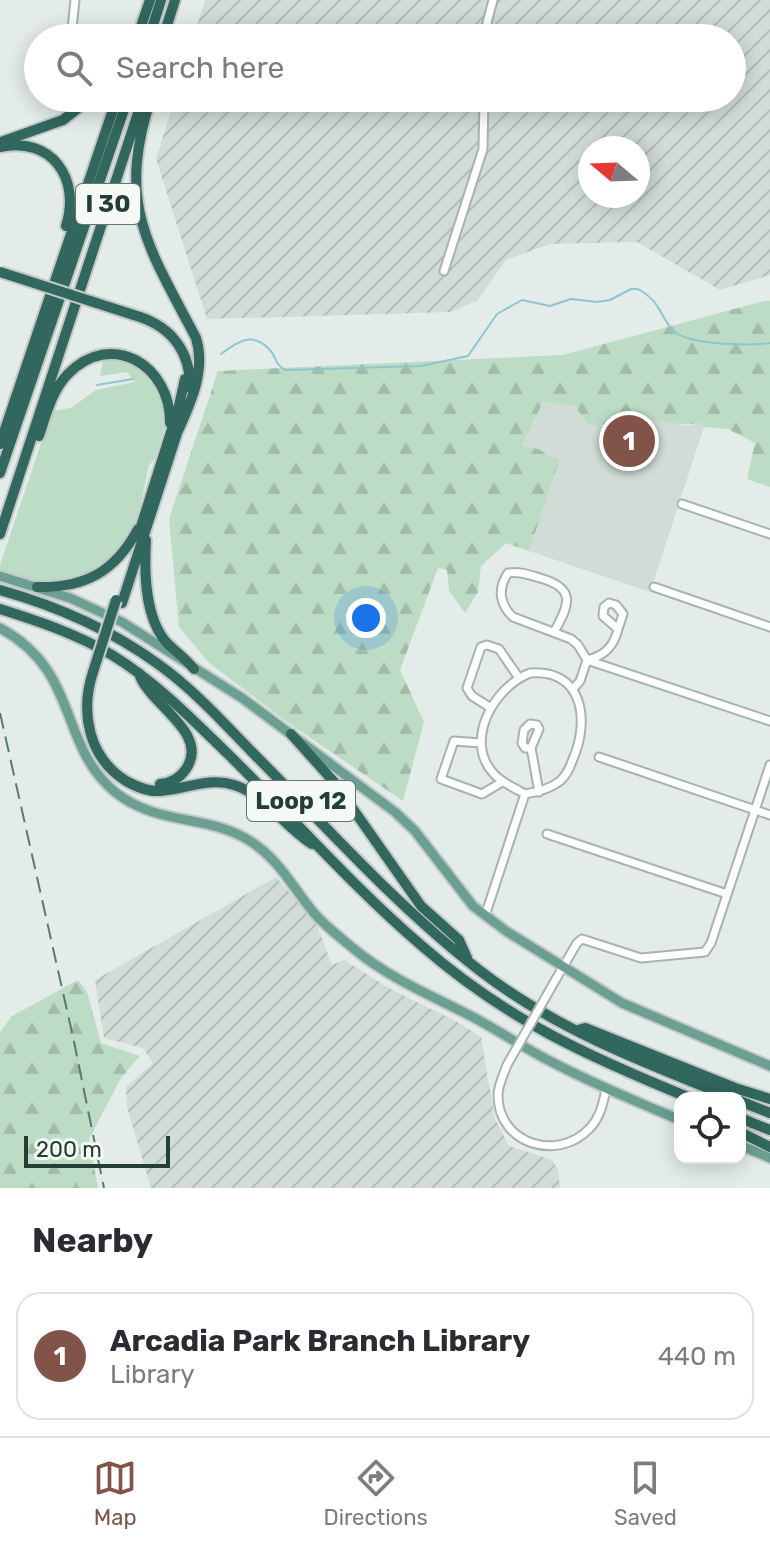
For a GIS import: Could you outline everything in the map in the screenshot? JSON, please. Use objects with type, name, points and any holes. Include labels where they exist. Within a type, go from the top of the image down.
[{"type":"highway","points":[[142,24],[150,0]]},
{"type":"highway","points":[[153,24],[161,0]]},
{"type":"highway","points":[[167,24],[175,0]]},
{"type":"highway","points":[[0,145],[63,120],[73,112]]},
{"type":"highway","name":"I 30","points":[[3,449],[112,112]]},
{"type":"highway","points":[[0,473],[3,449],[123,112]]},
{"type":"highway","name":"I 30","points":[[0,534],[138,112]]},
{"type":"highway","points":[[147,112],[137,150],[137,208],[144,236],[196,338],[200,356],[198,376],[174,430]]},
{"type":"highway","points":[[0,145],[22,145],[42,151],[55,160],[67,179],[71,208],[50,281],[50,299]]},
{"type":"highway","points":[[0,272],[140,320]]},
{"type":"highway","points":[[0,278],[155,323],[180,347],[188,364],[190,388],[87,697],[87,722],[101,757],[118,775],[148,791],[217,782],[240,787],[298,835],[327,854]]},
{"type":"highway","points":[[26,462],[57,389],[70,371],[95,357],[122,356],[140,362],[149,369],[168,396],[174,430]]},
{"type":"highway","points":[[37,587],[67,587],[97,575],[127,547],[144,525]]},
{"type":"highway","points":[[144,525],[146,567],[154,617],[167,643],[194,669]]},
{"type":"highway","name":"Loop 12","points":[[0,590],[90,623],[160,665],[212,711],[424,924],[507,990],[575,1031],[718,1092]]},
{"type":"highway","name":"Loop 12","points":[[0,609],[82,639],[139,673],[197,723],[420,944],[469,985],[566,1045],[675,1092]]},
{"type":"highway","points":[[96,674],[93,714],[104,750],[131,776],[149,784],[167,784],[180,777],[188,766],[190,741],[178,723],[142,684],[139,673]]},
{"type":"highway","points":[[291,734],[334,782],[421,906],[459,940],[468,961]]},
{"type":"highway","points":[[575,1031],[585,1028],[770,1099]]},
{"type":"highway","points":[[663,1087],[674,1095]]},
{"type":"highway","points":[[746,1103],[770,1113]]},
{"type":"highway","points":[[746,1120],[770,1130]]},
{"type":"highway","points":[[746,1135],[770,1147]]},
{"type":"main road","points":[[0,576],[107,613],[233,692],[395,812],[415,831],[448,876],[485,916],[562,967],[622,1003],[770,1066]]},
{"type":"main road","points":[[0,628],[31,649],[52,675],[87,758],[106,784],[119,795],[147,812],[219,828],[250,841],[282,868],[315,914],[382,970],[606,1089],[674,1117]]},
{"type":"main road","points":[[746,1148],[770,1158]]},
{"type":"street","points":[[72,24],[75,0]]},
{"type":"street","points":[[487,24],[493,0]]},
{"type":"street","points":[[444,271],[483,149],[484,112]]},
{"type":"street","points":[[682,504],[770,534]]},
{"type":"street","points":[[554,632],[565,608],[563,588],[541,578],[508,573],[503,580],[501,594],[508,612],[513,617],[571,639],[587,660],[770,721]]},
{"type":"street","points":[[654,587],[770,627]]},
{"type":"street","points":[[587,660],[600,657],[616,638],[618,629]]},
{"type":"street","points":[[491,708],[472,696],[467,688],[481,647],[487,645],[499,649],[519,678]]},
{"type":"street","points":[[573,689],[580,681],[587,660]]},
{"type":"street","points":[[530,673],[551,674],[573,689],[581,713],[580,743],[565,776],[539,792],[525,794],[502,782],[491,772],[482,756],[481,743],[491,708],[498,696],[519,678],[530,673]]},
{"type":"street","points":[[481,743],[454,741],[441,779],[482,794],[502,782]]},
{"type":"street","points":[[531,748],[539,792]]},
{"type":"street","points":[[599,757],[770,815]]},
{"type":"street","points":[[606,1089],[600,1113],[588,1131],[558,1146],[531,1144],[516,1135],[507,1126],[498,1093],[507,1065],[562,967],[582,939],[641,958],[705,952],[711,943],[770,765]]},
{"type":"street","points":[[485,916],[525,794]]},
{"type":"street","points":[[547,834],[727,894]]},
{"type":"shaded area","points":[[205,0],[770,0],[770,275],[720,290],[637,242],[550,244],[506,260],[477,301],[451,312],[207,319],[156,159],[171,112],[746,112],[746,24],[197,24]]},
{"type":"shaded area","points":[[543,402],[575,406],[602,427],[618,418],[635,417],[686,426],[700,423],[704,427],[650,592],[529,551],[560,459],[550,457],[539,449],[522,446]]},
{"type":"shaded area","points":[[276,877],[316,923],[332,965],[344,960],[394,991],[454,1020],[481,1037],[495,1119],[509,1146],[552,1160],[558,1170],[560,1188],[151,1188],[127,1107],[126,1087],[153,1063],[143,1048],[104,1038],[95,980]]},
{"type":"green space","points":[[770,301],[770,487],[747,479],[755,443],[728,429],[704,427],[700,423],[683,424],[640,418],[588,425],[575,406],[543,402],[522,446],[539,449],[550,457],[560,459],[529,551],[506,543],[481,566],[478,592],[465,613],[449,591],[447,570],[438,568],[400,670],[424,722],[403,801],[287,722],[208,662],[179,627],[169,519],[218,371],[563,355]]},
{"type":"green space","points":[[116,359],[142,367],[163,393],[166,422],[155,459],[149,465],[140,508],[130,535],[112,558],[88,575],[67,582],[38,583],[0,572],[52,411],[71,408],[96,390],[135,382],[127,372],[100,376],[103,360]]},
{"type":"green space","points":[[78,980],[87,992],[101,1043],[140,1056],[121,1078],[89,1139],[98,1188],[0,1188],[0,1032],[12,1016]]},
{"type":"waterway","points":[[221,354],[239,342],[257,340],[269,349],[285,370],[421,366],[468,356],[497,314],[522,300],[550,306],[571,299],[597,302],[610,300],[631,289],[646,294],[657,305],[670,327],[683,336],[721,344],[770,343]]},
{"type":"waterway","points":[[97,385],[133,379]]},
{"type":"railway","points":[[0,713],[104,1188]]},
{"type":"place","name":"Arcadia Park Branch Library","points":[[629,441]]}]
